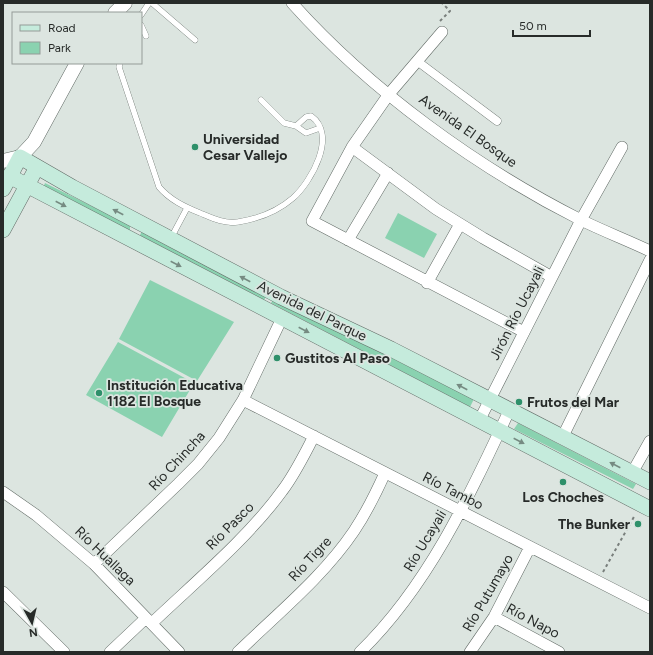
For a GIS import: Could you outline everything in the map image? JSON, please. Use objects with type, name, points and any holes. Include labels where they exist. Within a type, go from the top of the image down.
[{"type":"main road","name":"Avenida del Parque","points":[[20,157],[72,187],[281,297],[391,349],[489,401],[650,482]]},
{"type":"main road","points":[[20,157],[5,179],[26,186]]},
{"type":"main road","points":[[3,230],[37,167]]},
{"type":"main road","name":"Avenida del Parque","points":[[26,186],[650,509]]},
{"type":"main road","points":[[129,240],[138,222]]},
{"type":"street","points":[[117,12],[125,3]]},
{"type":"street","name":"Avenida El Bosque","points":[[292,3],[315,29],[390,94],[490,167],[581,220],[650,251]]},
{"type":"street","points":[[438,36],[390,94],[352,147],[312,221],[524,332]]},
{"type":"street","points":[[417,62],[497,121]]},
{"type":"street","points":[[3,161],[20,157],[34,142],[76,64]]},
{"type":"street","points":[[34,142],[37,167]]},
{"type":"street","points":[[352,147],[436,209],[552,277]]},
{"type":"street","name":"Jirón Río Ucayali","points":[[479,420],[581,220],[622,147]]},
{"type":"street","points":[[348,240],[388,173]]},
{"type":"street","points":[[427,282],[460,224]]},
{"type":"street","points":[[562,438],[650,260]]},
{"type":"street","name":"Río Chincha","points":[[94,564],[198,464],[219,438],[243,400],[282,318]]},
{"type":"street","name":"Río Tambo","points":[[243,400],[650,608]]},
{"type":"street","name":"Río Ucayali","points":[[360,652],[394,615],[415,587],[460,511],[509,411]]},
{"type":"street","name":"Río Pasco","points":[[110,652],[149,620],[259,520],[286,486],[314,436]]},
{"type":"street","points":[[632,473],[650,441]]},
{"type":"street","name":"Río Tigre","points":[[238,652],[334,557],[368,508],[385,473]]},
{"type":"street","name":"Río Huallaga","points":[[3,492],[36,515],[94,564],[179,652]]},
{"type":"street","name":"Río Putumayo","points":[[470,652],[494,617],[530,547]]},
{"type":"street","points":[[3,592],[64,652]]},
{"type":"street","name":"Río Napo","points":[[494,617],[559,652]]},
{"type":"lane","points":[[142,14],[151,3],[195,40]]},
{"type":"lane","points":[[142,27],[146,36]]},
{"type":"lane","points":[[120,64],[119,67],[159,187],[166,195],[187,208],[222,221],[237,222],[256,218],[276,210],[293,198],[309,179],[318,161],[322,146],[320,128],[315,118],[311,116],[306,117],[296,126]]},
{"type":"lane","points":[[261,100],[284,123],[296,126],[306,132],[320,128]]},
{"type":"lane","points":[[170,239],[187,208]]},
{"type":"path","points":[[438,36],[434,29],[450,10],[442,3]]},
{"type":"path","points":[[603,572],[635,515]]},
{"type":"green space","points":[[45,183],[130,225],[130,230],[43,188]]},
{"type":"green space","points":[[398,213],[437,234],[424,258],[385,238]]},
{"type":"green space","points":[[142,231],[267,295],[264,300],[141,236]]},
{"type":"green space","points":[[150,280],[234,322],[197,381],[119,339]]},
{"type":"green space","points":[[274,298],[474,399],[470,407],[271,303]]},
{"type":"green space","points":[[118,342],[194,383],[162,437],[86,395]]},
{"type":"green space","points":[[518,423],[636,484],[633,489],[514,429]]},
{"type":"place","name":"Universidad Cesar Vallejo","points":[[195,147]]},
{"type":"place","name":"Gustitos Al Paso","points":[[277,358]]},
{"type":"place","name":"Institución Educativa 1182 El Bosque","points":[[99,393]]},
{"type":"place","name":"Frutos del Mar","points":[[519,402]]},
{"type":"place","name":"Los Choches","points":[[563,482]]},
{"type":"place","name":"The Bunker","points":[[638,524]]}]
